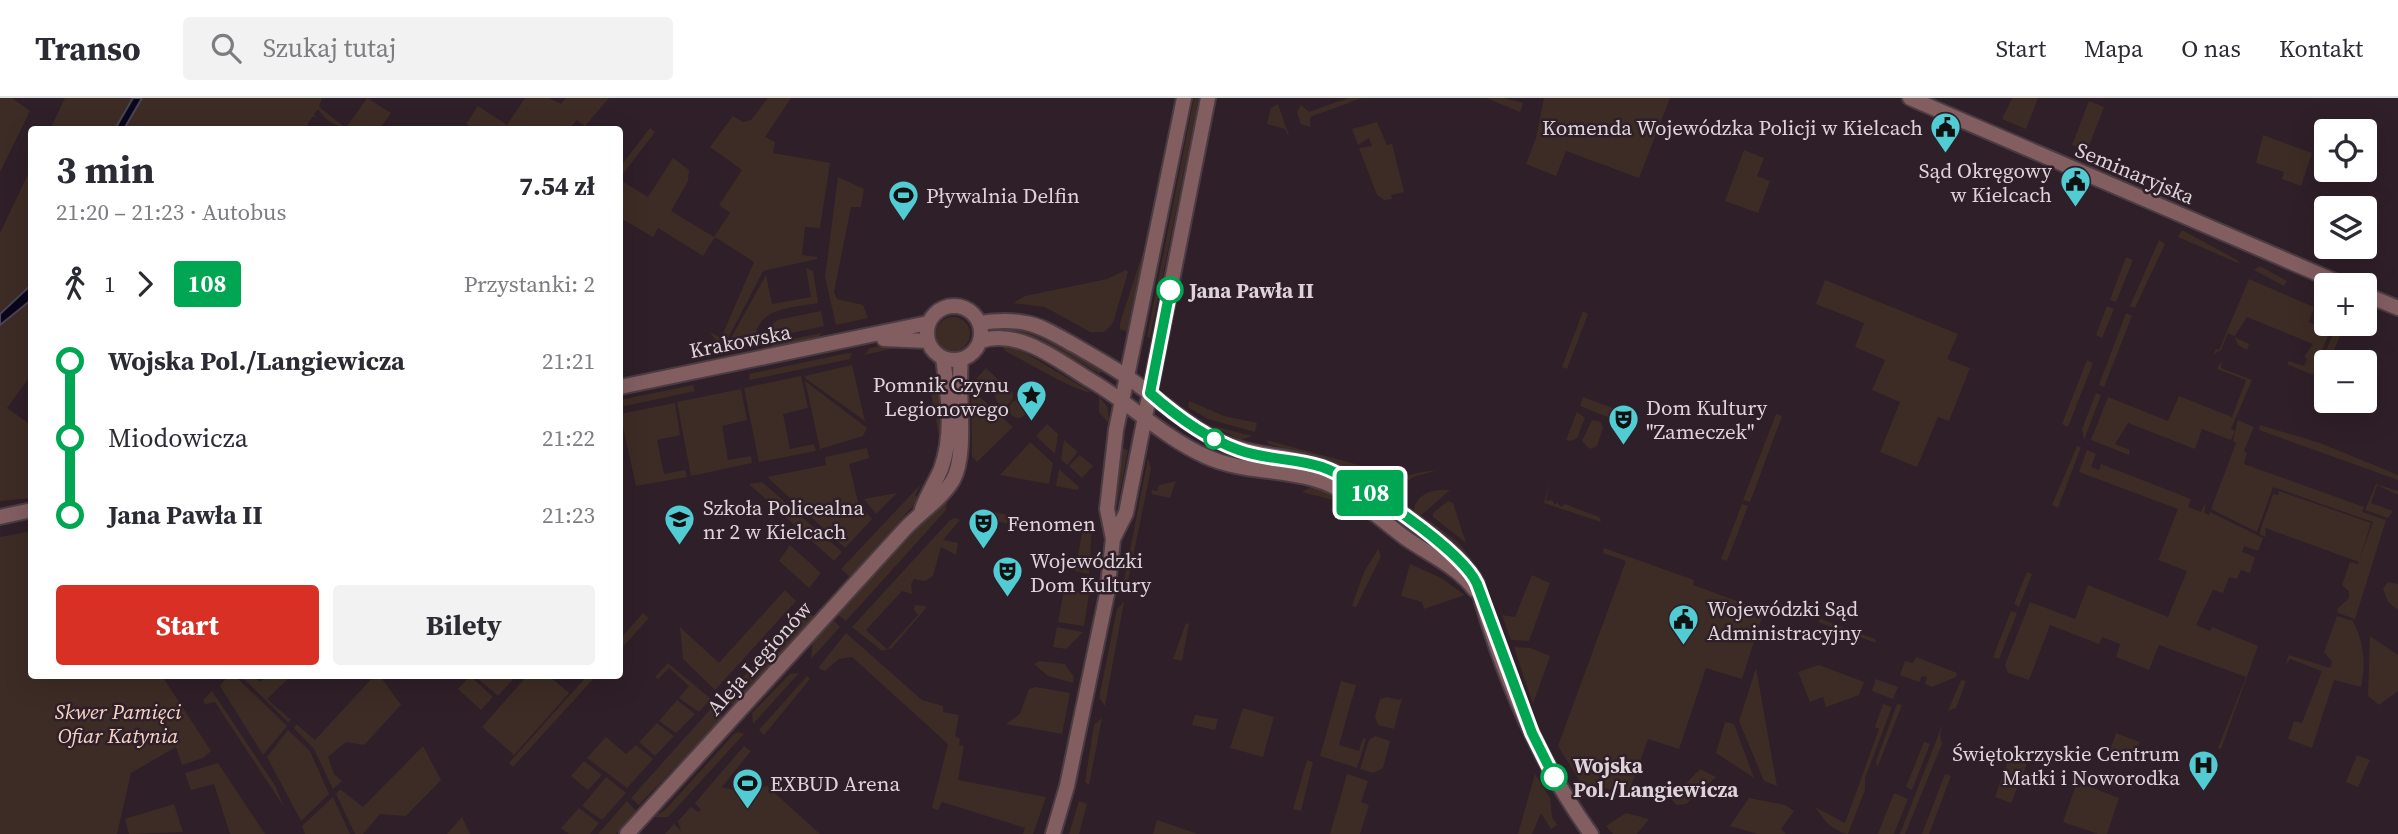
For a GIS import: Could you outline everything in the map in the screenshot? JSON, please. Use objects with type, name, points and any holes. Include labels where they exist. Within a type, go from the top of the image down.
[{"type":"street","points":[[1053,834],[1107,594],[1113,540],[1107,509],[1122,398],[1184,98]]},
{"type":"street","points":[[1113,540],[1126,513],[1208,98]]},
{"type":"street","name":"Seminaryjska","points":[[1909,98],[2316,273]]},
{"type":"street","points":[[2377,300],[2398,309]]},
{"type":"street","points":[[980,341],[979,323],[969,311],[954,306],[938,311],[928,323],[928,341],[943,358],[961,359],[969,356],[980,341],[999,336],[1014,338],[1122,398],[1168,435],[1203,455],[1243,468],[1318,481],[1390,516],[1459,558],[1471,571],[1532,733],[1555,779],[1591,834]]},
{"type":"street","points":[[979,323],[1016,321],[1039,326],[1126,377],[1173,413],[1217,440],[1253,454],[1321,466],[1348,479],[1390,516]]},
{"type":"street","name":"Krakowska","points":[[623,386],[868,338],[928,323]]},
{"type":"street","name":"Krakowska","points":[[868,338],[928,341]]},
{"type":"street","name":"Aleja Legionów","points":[[922,509],[941,469],[948,442],[949,407],[943,358]]},
{"type":"street","name":"Aleja Legionów","points":[[627,834],[922,509],[945,490],[957,467],[962,436],[958,396],[961,359]]},
{"type":"street","points":[[0,517],[28,511]]},
{"type":"green space","points":[[0,98],[12,98],[30,111],[0,172]]},
{"type":"green space","points":[[65,98],[322,98],[319,107],[344,126],[330,121],[318,109],[314,114],[317,118],[313,116],[309,126],[52,126]]},
{"type":"green space","points":[[367,98],[391,113],[382,126],[347,126]]},
{"type":"green space","points":[[525,98],[549,98],[561,104],[566,98],[609,98],[585,126],[577,120],[572,126],[470,126],[466,124],[478,106],[507,125]]},
{"type":"green space","points":[[768,98],[791,98],[765,137],[775,142],[773,153],[830,163],[820,228],[805,227],[802,255],[817,259],[763,271],[722,350],[710,332],[721,338],[754,262],[715,237],[703,256],[658,228],[653,237],[623,220],[623,182],[648,197],[673,158],[689,170],[688,181],[671,211],[714,237],[730,213],[719,205],[742,170],[710,147],[733,116],[743,122],[751,120]]},
{"type":"green space","points":[[1194,98],[1199,98],[1150,338],[1147,337]]},
{"type":"green space","points":[[1348,98],[1362,98],[1310,117],[1310,127],[1301,124],[1297,112],[1301,105],[1309,112]]},
{"type":"green space","points":[[1486,98],[1504,98],[1523,103],[1520,112]]},
{"type":"green space","points":[[1544,98],[1670,98],[1639,178],[1566,151],[1556,176],[1526,164],[1536,138]]},
{"type":"green space","points":[[2012,98],[2038,98],[2026,129],[2002,119]]},
{"type":"green space","points":[[2089,101],[2104,107],[2087,151],[2072,145]]},
{"type":"green space","points":[[1278,104],[1290,139],[1285,129],[1267,124],[1271,108]]},
{"type":"green space","points":[[1377,122],[1387,145],[1392,144],[1404,192],[1391,195],[1392,199],[1384,200],[1377,195],[1359,148],[1372,146],[1369,138],[1358,145],[1352,129]]},
{"type":"green space","points":[[650,128],[655,132],[623,174],[623,163]]},
{"type":"green space","points":[[2263,135],[2312,153],[2301,186],[2282,179],[2284,172],[2256,163]]},
{"type":"green space","points":[[1744,150],[1764,158],[1757,176],[1770,181],[1758,213],[1725,201]]},
{"type":"green space","points":[[28,174],[28,379],[7,408],[28,423],[28,498],[0,501],[0,233]]},
{"type":"green space","points":[[838,177],[864,189],[861,207],[851,207],[834,292],[837,299],[863,305],[868,318],[836,325],[825,277]]},
{"type":"green space","points":[[2182,230],[2237,260],[2240,264],[2178,237]]},
{"type":"green space","points":[[2159,240],[2165,244],[2135,308],[2130,306]]},
{"type":"green space","points":[[1144,249],[1127,332],[1120,329],[1120,323]]},
{"type":"green space","points":[[2126,257],[2133,260],[2116,302],[2110,300]]},
{"type":"green space","points":[[2260,266],[2287,281],[2284,286],[2254,270]]},
{"type":"green space","points":[[806,268],[813,271],[818,303],[777,311],[762,321],[755,341],[726,347],[766,275],[772,304],[811,297]]},
{"type":"green space","points":[[1126,270],[1128,272],[1113,323],[1104,332],[1090,332],[1045,307],[1013,303],[1025,296],[1107,279]]},
{"type":"green space","points":[[2249,279],[2314,307],[2309,322],[2314,325],[2314,336],[2328,336],[2323,350],[2314,350],[2313,375],[2287,364],[2289,361],[2304,366],[2307,359],[2304,357],[2313,344],[2247,317],[2234,337],[2228,333],[2221,350],[2213,355],[2216,349],[2219,350]]},
{"type":"green space","points":[[1825,280],[1958,334],[1947,359],[1970,368],[1949,421],[1938,417],[1917,467],[1880,452],[1900,402],[1872,390],[1885,360],[1855,347],[1864,323],[1816,304]]},
{"type":"green space","points":[[2107,306],[2114,309],[2102,338],[2096,335]]},
{"type":"green space","points":[[821,311],[824,326],[764,339],[763,332],[777,320]]},
{"type":"green space","points":[[1583,311],[1588,314],[1567,369],[1562,367]]},
{"type":"green space","points":[[2126,313],[2132,316],[2104,387],[2099,385]]},
{"type":"green space","points":[[953,317],[965,322],[970,334],[965,346],[953,351],[941,346],[936,334],[941,322]]},
{"type":"green space","points":[[1004,326],[1041,335],[1101,371],[1100,374],[1040,339],[1003,330]]},
{"type":"green space","points":[[822,333],[817,338],[774,347],[768,344]]},
{"type":"green space","points":[[2332,336],[2340,336],[2334,350],[2326,350]]},
{"type":"green space","points":[[2235,337],[2249,344],[2247,350],[2238,345]]},
{"type":"green space","points":[[1003,343],[1017,348],[1091,392],[1064,382],[1005,351]]},
{"type":"green space","points":[[904,346],[864,355],[870,348]]},
{"type":"green space","points":[[852,354],[850,359],[750,380],[749,374]]},
{"type":"green space","points":[[2087,360],[2093,363],[2068,427],[2062,424]]},
{"type":"green space","points":[[2221,361],[2221,368],[2252,380],[2231,429],[2235,431],[2231,440],[2202,429],[2195,449],[2128,423],[2115,444],[2130,450],[2129,455],[2091,440],[2108,397],[2168,421],[2179,396],[2232,417],[2246,380],[2217,369]]},
{"type":"green space","points":[[852,365],[865,421],[805,378]]},
{"type":"green space","points":[[986,368],[1002,383],[991,395],[975,380]]},
{"type":"green space","points":[[801,376],[808,408],[783,414],[790,449],[814,444],[816,451],[759,462],[744,388]]},
{"type":"green space","points":[[805,381],[867,428],[863,436],[820,449]]},
{"type":"green space","points":[[941,383],[942,430],[939,453],[931,476],[940,442],[931,392],[934,385]]},
{"type":"green space","points":[[693,385],[695,391],[623,406],[623,399]]},
{"type":"green space","points":[[1004,387],[1010,390],[1013,396],[1010,402],[1004,405],[998,402],[995,396],[998,390]]},
{"type":"green space","points":[[741,389],[747,420],[722,426],[728,460],[751,456],[752,463],[691,476],[677,402]]},
{"type":"green space","points":[[971,389],[1013,427],[977,462],[972,456]]},
{"type":"green space","points":[[2096,393],[2101,395],[2084,440],[2082,429]]},
{"type":"green space","points":[[1099,396],[1108,408],[1109,424],[1099,412]]},
{"type":"green space","points":[[1583,397],[1634,416],[1628,431],[1619,428],[1620,422],[1580,406]]},
{"type":"green space","points":[[1014,400],[1022,400],[1027,409],[1025,416],[1014,418],[1009,413],[1009,405]]},
{"type":"green space","points":[[1189,401],[1224,416],[1257,423],[1255,432],[1208,419],[1188,407]]},
{"type":"green space","points":[[675,403],[680,435],[657,440],[664,474],[685,470],[687,477],[636,486],[623,428],[623,413]]},
{"type":"green space","points":[[1577,412],[1585,418],[1577,438],[1566,440]]},
{"type":"green space","points":[[1776,414],[1782,416],[1750,502],[1743,500]]},
{"type":"green space","points":[[1592,420],[1601,422],[1603,428],[1597,446],[1590,449],[1582,441]]},
{"type":"green space","points":[[2238,420],[2254,427],[2244,451],[2247,453],[2244,464],[2364,507],[2362,512],[2386,520],[2355,619],[2338,613],[2337,609],[2349,598],[2349,591],[2342,585],[2350,562],[2359,562],[2265,528],[2266,537],[2259,534],[2273,494],[2278,495],[2279,491],[2371,523],[2359,561],[2373,522],[2273,487],[2257,532],[2211,509],[2236,443],[2233,441]]},
{"type":"green space","points":[[1047,424],[1058,434],[1055,454],[1036,436]]},
{"type":"green space","points":[[1209,425],[1252,436],[1241,440]]},
{"type":"green space","points":[[2260,425],[2320,443],[2398,475],[2398,480],[2259,430]]},
{"type":"green space","points":[[1123,436],[1122,448],[1128,450],[1116,512]]},
{"type":"green space","points":[[1064,440],[1078,452],[1067,465],[1061,459]]},
{"type":"green space","points":[[1266,440],[1371,470],[1356,471],[1269,444]]},
{"type":"green space","points":[[1030,442],[1053,463],[1049,484],[1000,475]]},
{"type":"green space","points":[[2077,446],[2081,447],[2058,508],[2052,505]]},
{"type":"green space","points":[[867,448],[869,458],[849,464],[858,502],[872,519],[845,548],[767,477],[826,465],[825,457]]},
{"type":"green space","points":[[2087,450],[2096,454],[2091,467],[2099,470],[2101,464],[2191,499],[2188,507],[2201,512],[2206,501],[2204,513],[2209,515],[2210,512],[2263,538],[2258,551],[2244,546],[2242,552],[2255,557],[2250,573],[2241,570],[2237,579],[2229,577],[2223,593],[2213,590],[2196,625],[2210,631],[2212,627],[2258,646],[2221,749],[2218,748],[2246,677],[2159,645],[2149,670],[2116,657],[2120,644],[2102,637],[2099,644],[2050,625],[2029,680],[2008,673],[2005,665],[2030,602],[2075,619],[2088,585],[2168,617],[2187,571],[2158,560],[2178,509],[2079,472]]},
{"type":"green space","points":[[1080,455],[1093,466],[1082,478],[1069,466]]},
{"type":"green space","points":[[1148,458],[1151,469],[1126,591],[1123,586]]},
{"type":"green space","points":[[1059,469],[1079,487],[1078,490],[1056,486]]},
{"type":"green space","points":[[1435,471],[1413,477],[1391,494],[1377,491],[1404,477]]},
{"type":"green space","points":[[1176,481],[1170,498],[1151,494],[1152,490],[1157,491],[1159,485]]},
{"type":"green space","points":[[1550,481],[1546,501],[1552,500],[1555,505],[1557,502],[1561,507],[1565,504],[1599,517],[1601,522],[1544,503]]},
{"type":"green space","points":[[762,482],[842,552],[834,561],[749,484]]},
{"type":"green space","points":[[922,483],[915,495],[919,499],[850,577],[841,569]]},
{"type":"green space","points":[[2376,484],[2398,491],[2398,495],[2377,485],[2371,503],[2393,511],[2388,518],[2365,510]]},
{"type":"green space","points":[[1313,486],[1348,504],[1302,492]]},
{"type":"green space","points":[[1450,490],[1417,519],[1414,508],[1420,498],[1433,491]]},
{"type":"green space","points":[[897,493],[876,514],[864,499]]},
{"type":"green space","points":[[948,496],[946,510],[846,621],[837,614]]},
{"type":"green space","points":[[1448,501],[1453,503],[1466,543],[1433,517],[1433,513]]},
{"type":"green space","points":[[1742,504],[1748,506],[1727,561],[1721,559]]},
{"type":"green space","points":[[978,509],[1013,516],[1011,524],[976,518]]},
{"type":"green space","points":[[950,520],[960,520],[943,540],[958,543],[956,555],[941,547],[933,576],[925,581],[914,579],[911,584],[912,594],[902,591],[866,630],[887,649],[918,615],[914,610],[915,605],[925,606],[926,608],[892,648],[882,651],[852,627]]},
{"type":"green space","points":[[1430,521],[1458,542],[1474,562],[1424,523]]},
{"type":"green space","points":[[1084,523],[1092,525],[1089,574],[1075,571]]},
{"type":"green space","name":"Skwer Pamięci Ofiar Katynia","points":[[28,532],[28,679],[164,679],[211,751],[203,758],[182,765],[176,747],[131,773],[117,834],[0,834],[0,537]]},
{"type":"green space","points":[[790,545],[821,573],[809,588],[779,561]]},
{"type":"green space","points":[[1604,548],[1694,580],[1693,585],[1764,611],[1742,679],[1706,668],[1679,749],[1648,739],[1629,792],[1582,785],[1558,746],[1626,561],[1603,553]]},
{"type":"green space","points":[[1378,549],[1381,556],[1356,607],[1352,606],[1364,572]]},
{"type":"green space","points":[[1410,564],[1441,578],[1465,595],[1424,609],[1422,602],[1401,596]]},
{"type":"green space","points":[[2027,572],[2032,574],[2019,607],[2014,604]]},
{"type":"green space","points":[[1532,575],[1550,583],[1529,641],[1511,640],[1502,615],[1515,617]]},
{"type":"green space","points":[[2388,582],[2398,584],[2398,610],[2388,602],[2383,589]]},
{"type":"green space","points":[[785,590],[796,601],[715,690],[683,659],[680,627],[719,663]]},
{"type":"green space","points":[[1064,590],[1089,594],[1084,626],[1058,622]]},
{"type":"green space","points":[[1124,602],[1105,706],[1099,698],[1117,609]]},
{"type":"green space","points":[[806,608],[814,617],[734,704],[727,705],[721,701]]},
{"type":"green space","points":[[2011,611],[2017,613],[1999,659],[1993,657]]},
{"type":"green space","points":[[643,613],[649,618],[623,647],[623,636]]},
{"type":"green space","points":[[2337,616],[2353,621],[2360,637],[2364,661],[2361,687],[2334,680],[2312,748],[2288,739],[2294,721],[2302,723],[2322,671],[2290,659],[2285,666],[2289,655],[2330,668],[2332,662],[2324,652]]},
{"type":"green space","points":[[832,619],[840,627],[811,659],[813,641]]},
{"type":"green space","points":[[1821,619],[1875,639],[1876,643],[1818,622]]},
{"type":"green space","points":[[1186,623],[1189,624],[1182,661],[1173,659]]},
{"type":"green space","points":[[1057,627],[1083,632],[1066,649],[1053,647]]},
{"type":"green space","points":[[846,633],[922,700],[943,706],[943,712],[959,715],[955,736],[960,739],[959,745],[964,746],[958,780],[1046,797],[1033,834],[1023,834],[1025,828],[942,802],[938,810],[932,808],[948,744],[852,657],[839,659],[825,671],[818,668]]},
{"type":"green space","points":[[2370,636],[2398,655],[2398,691],[2379,705],[2368,696]]},
{"type":"green space","points":[[1514,647],[1530,648],[1550,656],[1533,704]]},
{"type":"green space","points":[[1916,657],[1957,673],[1956,677],[1932,687],[1925,684],[1927,677],[1922,676],[1919,682],[1900,675],[1905,661],[1913,663]]},
{"type":"green space","points":[[1039,661],[1065,664],[1074,677],[1073,683],[1048,676],[1034,664]]},
{"type":"green space","points":[[668,663],[711,699],[699,712],[679,698],[689,686],[669,668],[658,679],[655,677]]},
{"type":"green space","points":[[1819,665],[1864,682],[1859,695],[1826,707],[1823,697],[1810,702],[1798,672]]},
{"type":"green space","points":[[1756,668],[1777,786],[1764,781],[1739,721]]},
{"type":"green space","points":[[799,673],[753,724],[752,713],[790,674]]},
{"type":"green space","points":[[807,676],[810,679],[764,735],[759,730]]},
{"type":"green space","points":[[226,679],[238,679],[287,726],[263,755],[220,686]]},
{"type":"green space","points":[[244,679],[256,679],[260,682],[264,679],[288,679],[267,699],[291,720],[288,722]]},
{"type":"green space","points":[[371,679],[382,679],[401,705],[364,745],[346,742],[328,757],[334,774],[342,781],[333,789],[314,749],[294,728],[296,724],[315,740]]},
{"type":"green space","points":[[467,679],[473,679],[493,697],[481,710],[458,689]]},
{"type":"green space","points":[[478,679],[513,679],[498,696]]},
{"type":"green space","points":[[524,679],[553,679],[569,693],[514,755],[482,727]]},
{"type":"green space","points":[[584,679],[593,679],[513,767],[509,763]]},
{"type":"green space","points":[[1876,679],[1898,687],[1893,699],[1872,691]]},
{"type":"green space","points":[[1961,680],[1966,681],[1956,708],[1948,711]]},
{"type":"green space","points":[[1341,681],[1356,685],[1339,745],[1359,751],[1363,738],[1366,739],[1357,768],[1320,756]]},
{"type":"green space","points":[[1036,687],[1070,693],[1062,734],[1006,724],[1020,714],[1029,689]]},
{"type":"green space","points":[[212,691],[276,787],[284,807],[215,702],[205,704],[203,700]]},
{"type":"green space","points":[[1387,697],[1399,700],[1402,698],[1394,729],[1378,725],[1375,717],[1380,699]]},
{"type":"green space","points":[[677,700],[695,714],[676,733],[659,721]]},
{"type":"green space","points":[[715,704],[722,714],[720,721],[639,805],[631,798]]},
{"type":"green space","points":[[1883,704],[1892,707],[1865,778],[1865,790],[1848,834],[1829,824],[1815,807],[1845,823],[1879,729],[1875,727]]},
{"type":"green space","points":[[1897,704],[1902,705],[1877,768],[1876,762]]},
{"type":"green space","points":[[1243,708],[1274,717],[1263,757],[1230,748]]},
{"type":"green space","points":[[1195,715],[1218,719],[1215,730],[1192,725]]},
{"type":"green space","points":[[1102,718],[1089,785],[1085,782],[1094,725]]},
{"type":"green space","points":[[1725,722],[1734,724],[1754,778],[1716,753]]},
{"type":"green space","points":[[657,723],[674,736],[655,756],[639,742]]},
{"type":"green space","points":[[1943,723],[1940,735],[1942,744],[1905,834],[1900,834]]},
{"type":"green space","points":[[288,730],[310,751],[329,794],[301,821],[267,757]]},
{"type":"green space","points":[[2116,733],[2140,742],[2133,762],[2109,753]]},
{"type":"green space","points":[[734,734],[744,734],[668,817],[654,817],[665,810]]},
{"type":"green space","points":[[1375,736],[1390,741],[1383,768],[1373,773],[1360,769],[1369,740]]},
{"type":"green space","points":[[606,737],[626,754],[636,745],[653,759],[627,788],[587,758]]},
{"type":"green space","points":[[1924,742],[1930,744],[1912,790],[1906,787]]},
{"type":"green space","points":[[423,746],[441,780],[406,816],[380,814],[363,834],[355,834],[336,794],[340,789],[363,807]]},
{"type":"green space","name":"EXBUD Arena","points":[[744,746],[751,751],[722,787],[740,792],[767,786],[820,834],[665,834],[674,824],[681,831],[678,821],[691,807],[698,812],[701,810],[695,803]]},
{"type":"green space","points":[[2357,755],[2370,760],[2358,787],[2346,782]]},
{"type":"green space","points":[[2009,758],[2027,764],[2011,803],[1995,797]]},
{"type":"green space","points":[[1307,760],[1313,762],[1301,811],[1293,809]]},
{"type":"green space","points":[[584,761],[602,775],[588,790],[571,776]]},
{"type":"green space","points":[[218,763],[265,834],[230,834],[214,784],[191,790],[185,773]]},
{"type":"green space","points":[[1700,769],[1716,777],[1686,804],[1677,805],[1671,799]]},
{"type":"green space","points":[[1347,774],[1368,781],[1361,802],[1369,805],[1360,834],[1330,834]]},
{"type":"green space","points":[[1535,774],[1550,798],[1552,817],[1557,825],[1551,829],[1541,813],[1532,834],[1518,834]]},
{"type":"green space","points":[[1945,774],[1951,776],[1929,834],[1922,834]]},
{"type":"green space","points":[[606,777],[626,793],[602,820],[582,806]]},
{"type":"green space","points":[[2077,782],[2119,798],[2107,834],[2098,834],[2063,822]]},
{"type":"green space","points":[[1894,793],[1908,799],[1894,834],[1878,834]]},
{"type":"green space","points":[[333,797],[350,834],[305,834],[302,826]]},
{"type":"green space","points":[[1749,798],[1785,805],[1794,811],[1781,829],[1786,834],[1758,834],[1730,826]]},
{"type":"green space","points":[[627,801],[636,811],[616,834],[598,834]]},
{"type":"green space","points":[[1079,801],[1087,804],[1079,834],[1069,834]]},
{"type":"green space","points":[[174,804],[183,832],[129,834],[125,819]]},
{"type":"green space","points":[[579,808],[599,823],[590,834],[569,834],[561,828]]},
{"type":"green space","points":[[1626,813],[1649,819],[1637,834],[1613,834],[1606,826]]},
{"type":"green space","points":[[462,817],[470,834],[447,834]]},
{"type":"green space","points":[[1157,820],[1198,834],[1153,834]]},
{"type":"water","points":[[133,98],[142,98],[126,126],[117,126]]},
{"type":"water","points":[[28,288],[28,302],[0,325],[0,314]]},
{"type":"bus line","name":"108","points":[[1170,290],[1150,393],[1198,430],[1238,450],[1301,461],[1335,472],[1377,498],[1459,558],[1471,571],[1477,584],[1532,733],[1554,777]]},
{"type":"place","name":"Komenda Wojewódzka Policji w Kielcach","points":[[1946,154]]},
{"type":"place","name":"Sąd Okręgowy w Kielcach","points":[[2075,209]]},
{"type":"place","name":"Pływalnia Delfin","points":[[903,222]]},
{"type":"place","name":"Jana Pawła II","points":[[1170,290]]},
{"type":"place","name":"Pomnik Czynu Legionowego","points":[[1032,423]]},
{"type":"place","name":"Dom Kultury \"Zameczek\"","points":[[1623,446]]},
{"type":"place","name":"Szkoła Policealna nr 2 w Kielcach","points":[[680,546]]},
{"type":"place","name":"Fenomen","points":[[984,550]]},
{"type":"place","name":"Wojewódzki Dom Kultury","points":[[1007,599]]},
{"type":"place","name":"Wojewódzki Sąd Administracyjny","points":[[1684,647]]},
{"type":"place","name":"Wojska Pol./Langiewicza","points":[[1554,777]]},
{"type":"place","name":"Świętokrzyskie Centrum Matki i Noworodka","points":[[2203,792]]},
{"type":"place","name":"EXBUD Arena","points":[[747,810]]}]
